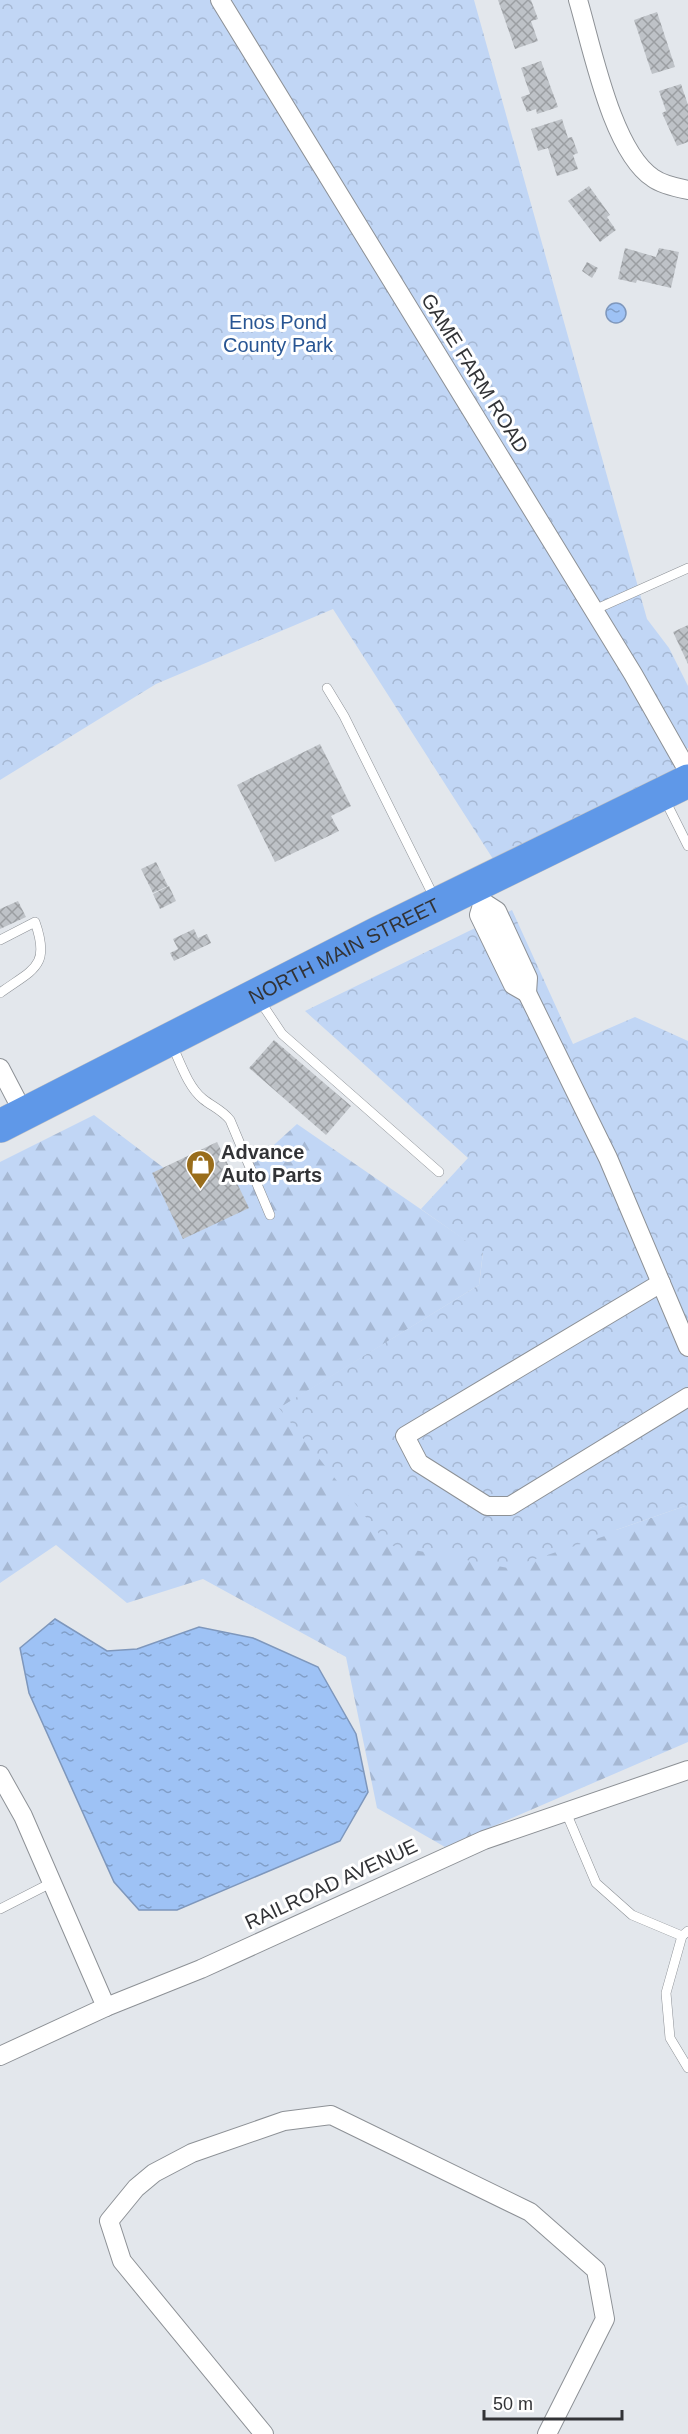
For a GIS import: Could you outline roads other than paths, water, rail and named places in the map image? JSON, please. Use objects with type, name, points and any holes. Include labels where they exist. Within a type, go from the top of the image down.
[{"type":"highway","name":"NORTH MAIN STREET","points":[[12,1120],[437,904],[479,894],[675,787]]},
{"type":"street","name":"GAME FARM ROAD","points":[[220,0],[594,610],[688,771]]},
{"type":"street","points":[[578,0],[615,125],[631,156],[653,178],[688,190]]},
{"type":"street","points":[[479,894],[478,915],[513,985],[527,993],[608,1158],[688,1347]]},
{"type":"street","points":[[0,1068],[12,1120]]},
{"type":"street","points":[[661,1283],[405,1436],[419,1463],[487,1506],[510,1506],[688,1397]]},
{"type":"street","name":"RAILROAD AVENUE","points":[[0,2056],[106,2007],[201,1969],[484,1840],[565,1810],[688,1770]]},
{"type":"street","points":[[0,1774],[23,1816],[106,2007]]},
{"type":"street","points":[[264,2434],[122,2261],[109,2221],[136,2188],[154,2173],[192,2153],[284,2121],[331,2115],[530,2212],[596,2270],[605,2319],[547,2434]]},
{"type":"lane","points":[[594,610],[688,568]]},
{"type":"lane","points":[[327,688],[344,716],[437,904]]},
{"type":"lane","points":[[675,787],[688,846]]},
{"type":"lane","points":[[0,940],[35,922],[43,944],[42,957],[35,968],[0,993]]},
{"type":"lane","points":[[256,995],[282,1034],[439,1172]]},
{"type":"lane","points":[[169,1039],[188,1078],[201,1098],[222,1110],[230,1120],[270,1215]]},
{"type":"lane","points":[[565,1810],[596,1883],[632,1915],[685,1934],[666,1993],[670,2038],[688,2068]]},
{"type":"lane","points":[[0,1909],[51,1883]]},
{"type":"water","points":[[616,303],[623,306],[626,313],[623,320],[616,323],[609,320],[606,313],[609,306]]},
{"type":"water","points":[[55,1619],[107,1651],[137,1649],[199,1627],[253,1638],[318,1667],[356,1734],[368,1792],[340,1841],[177,1910],[139,1910],[114,1882],[29,1693],[20,1648]]},
{"type":"place","name":"Advance Auto Parts","points":[[200,1190]]},
{"type":"park label","name":"Enos Pond County Park","points":[[278,334]]}]
